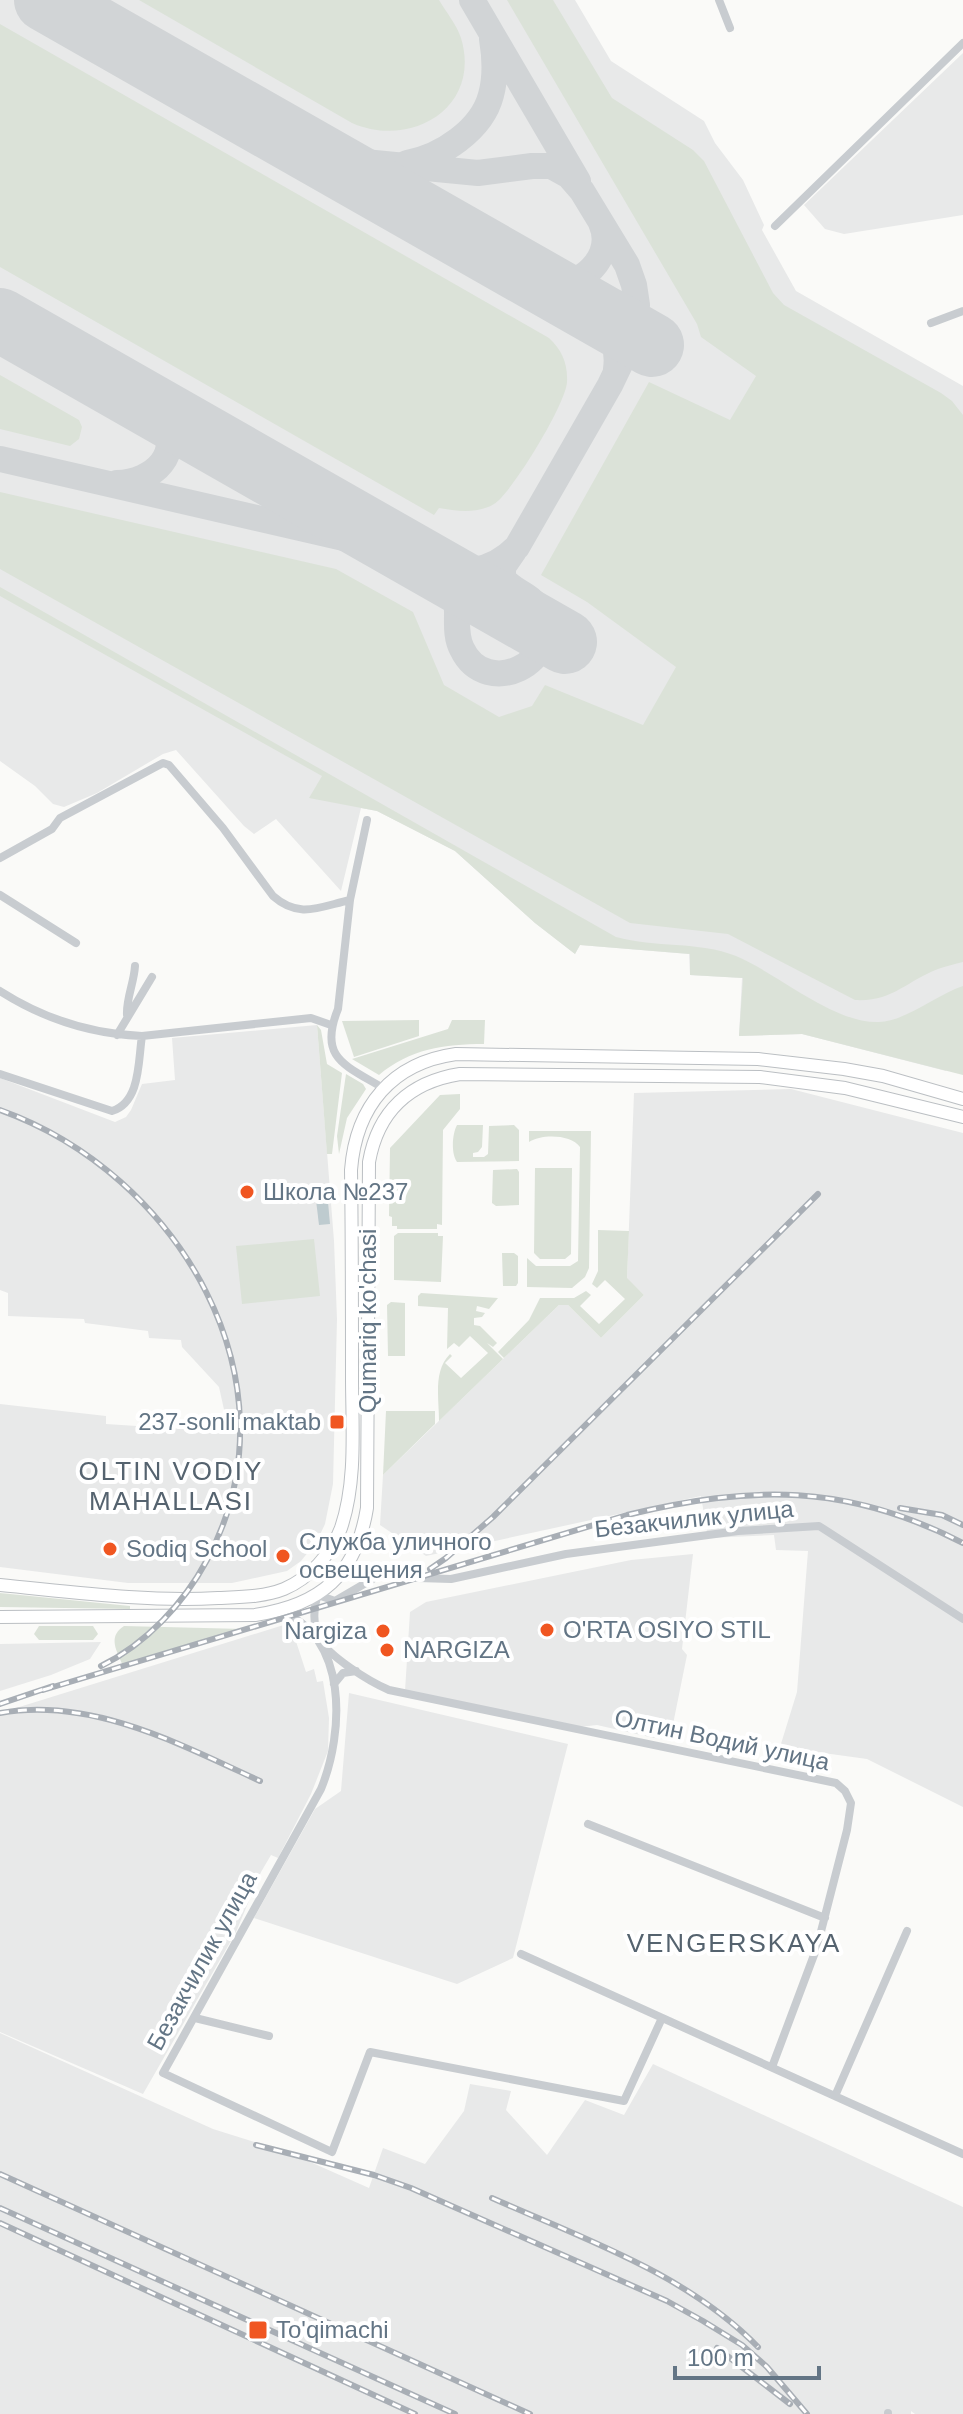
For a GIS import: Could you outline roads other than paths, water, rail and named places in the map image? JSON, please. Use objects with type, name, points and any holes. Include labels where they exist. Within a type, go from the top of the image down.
[{"type":"main road","name":"Qumariq ko'chasi","points":[[0,1585],[175,1601],[228,1598],[279,1591],[309,1574],[331,1548],[341,1527],[348,1495],[352,1421],[353,1155],[363,1118],[383,1088],[416,1066],[456,1054],[758,1059],[883,1076],[963,1099]]},
{"type":"main road","points":[[609,1055],[609,1074]]},
{"type":"main road","name":"Qumariq ko'chasi","points":[[0,1617],[232,1617],[279,1611],[302,1604],[333,1583],[359,1542],[365,1519],[371,1152],[384,1118],[402,1097],[426,1083],[460,1074],[760,1077],[885,1096],[963,1117]]},
{"type":"main road","points":[[352,1285],[368,1285]]},
{"type":"main road","points":[[143,1617],[144,1599]]},
{"type":"street","points":[[719,0],[730,28]]},
{"type":"street","points":[[775,226],[963,43]]},
{"type":"street","points":[[931,323],[963,311]]},
{"type":"street","points":[[0,858],[52,829],[60,818],[163,763],[169,765],[197,795],[273,896],[283,904],[302,911],[350,900]]},
{"type":"street","points":[[367,820],[350,900],[338,1009],[331,1025],[330,1042],[332,1050],[345,1065],[383,1088]]},
{"type":"street","points":[[0,895],[76,943]]},
{"type":"street","points":[[127,1016],[126,1004],[134,982],[135,966]]},
{"type":"street","points":[[117,1035],[152,977]]},
{"type":"street","points":[[0,991],[46,1016],[117,1035],[142,1036],[311,1018],[331,1025]]},
{"type":"street","points":[[0,1074],[112,1111],[124,1106],[131,1097],[142,1036]]},
{"type":"street","name":"Безакчилик улица","points":[[318,1595],[335,1601],[388,1573],[451,1579],[566,1554],[738,1531],[819,1526],[963,1619]]},
{"type":"street","points":[[318,1595],[315,1618],[320,1640]]},
{"type":"street","name":"Олтин Водий улица","points":[[279,1611],[300,1621],[341,1660],[382,1687],[411,1696],[836,1783],[849,1797],[851,1810],[817,1947],[772,2067]]},
{"type":"street","name":"Безакчилик улица","points":[[320,1640],[334,1684],[337,1730],[329,1769],[321,1789],[163,2073],[332,2152],[370,2052],[624,2101],[662,2018]]},
{"type":"street","points":[[334,1684],[343,1673],[358,1671]]},
{"type":"street","points":[[588,1824],[825,1918]]},
{"type":"street","points":[[835,2096],[907,1931]]},
{"type":"street","points":[[521,1954],[961,2153],[963,2140]]},
{"type":"street","points":[[195,2018],[269,2036]]},
{"type":"railway","points":[[0,1110],[64,1140],[121,1182],[169,1233],[206,1292],[230,1356],[240,1423],[233,1492],[207,1560],[187,1592],[162,1621],[133,1646],[101,1666]]},
{"type":"railway","points":[[430,1569],[493,1517],[818,1194]]},
{"type":"railway","points":[[43,1690],[627,1515],[716,1498],[798,1495],[838,1500],[879,1509],[920,1523],[963,1543]]},
{"type":"railway","points":[[900,1508],[942,1515],[963,1525]]},
{"type":"railway","points":[[0,1704],[53,1686]]},
{"type":"railway","points":[[0,1713],[34,1710],[101,1718],[167,1739],[260,1781]]},
{"type":"railway","points":[[256,2145],[374,2175],[411,2188],[667,2301],[742,2345],[767,2367],[807,2414]]},
{"type":"railway","points":[[0,2174],[530,2414]]},
{"type":"railway","points":[[492,2198],[633,2260],[667,2279],[730,2321],[758,2347]]},
{"type":"railway","points":[[0,2208],[455,2414]]},
{"type":"railway","points":[[0,2223],[415,2414]]},
{"type":"railway","points":[[717,2348],[790,2404]]},
{"type":"place","name":"Школа №237","points":[[247,1192]]},
{"type":"place","name":"237-sonli maktab","points":[[337,1422]]},
{"type":"place","name":"Sodiq School","points":[[110,1549]]},
{"type":"place","name":"Служба уличного освещения","points":[[283,1556]]},
{"type":"place","name":"O'RTA OSIYO STIL","points":[[547,1630]]},
{"type":"place","name":"Nargiza","points":[[383,1631]]},
{"type":"place","name":"NARGIZA","points":[[387,1650]]},
{"type":"place","name":"To'qimachi","points":[[258,2330]]},
{"type":"district","name":"OLTIN VODIY MAHALLASI","points":[[171,1486]]},
{"type":"district","name":"VENGERSKAYA","points":[[734,1943]]}]
